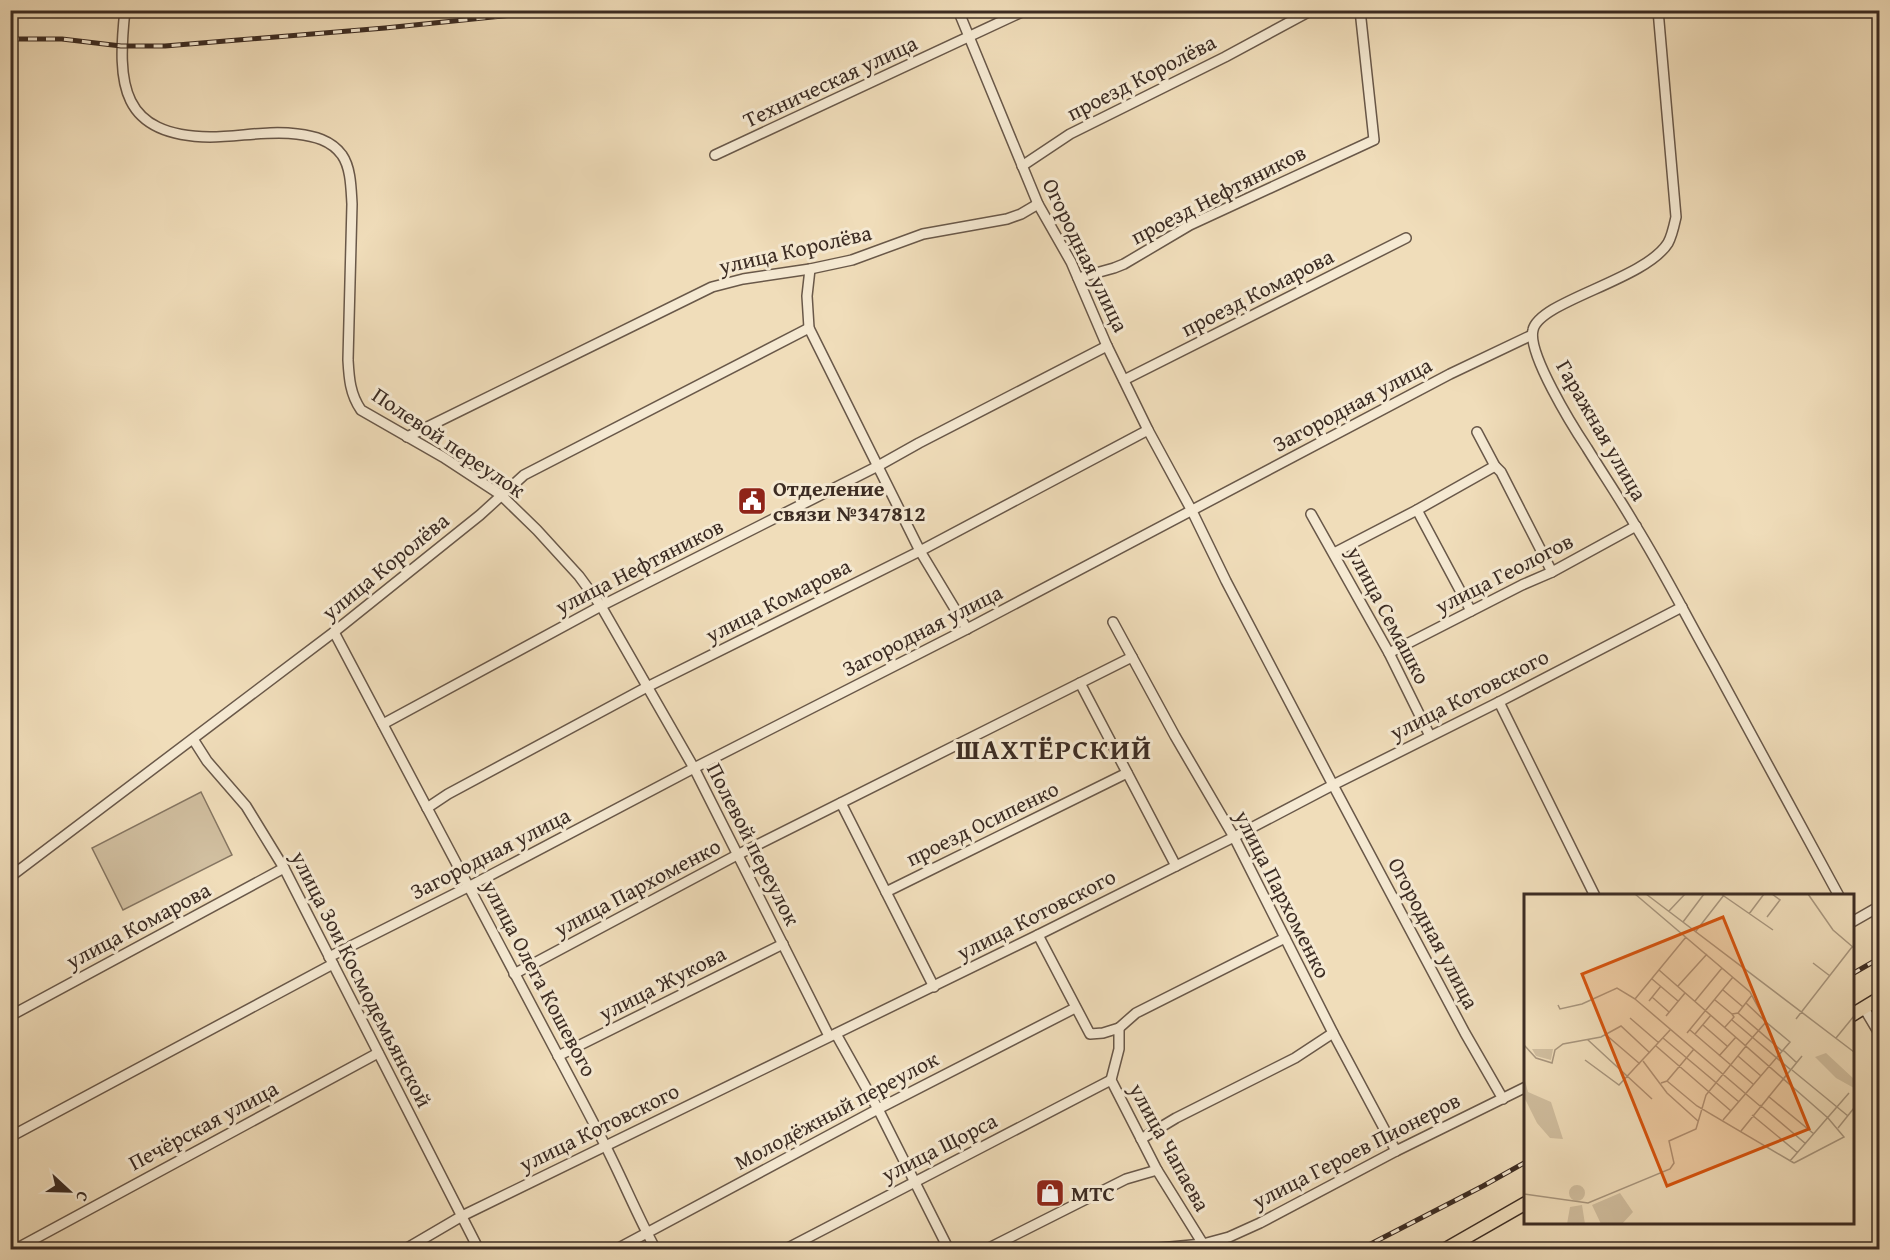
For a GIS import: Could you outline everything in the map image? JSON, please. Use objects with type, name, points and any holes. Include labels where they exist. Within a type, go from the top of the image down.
[{"type":"main road","points":[[1854,1014],[1880,998]]},
{"type":"main road","points":[[1444,1250],[1524,1204]]},
{"type":"street","name":"Полевой переулок","points":[[125,10],[121,46],[123,76],[131,104],[140,116],[157,126],[188,135],[210,137],[280,133],[314,136],[329,142],[342,154],[351,182],[352,204],[348,360],[353,399],[361,410],[443,457],[501,495],[557,551],[601,606],[694,768],[783,944],[833,1035],[878,1109],[949,1250]]},
{"type":"street","name":"Огородная улица","points":[[958,10],[1038,204],[1078,278],[1107,346],[1148,430],[1333,785],[1465,1033],[1503,1099]]},
{"type":"street","name":"Техническая улица","points":[[715,155],[1026,10]]},
{"type":"street","name":"проезд Королёва","points":[[1022,166],[1070,134],[1226,57],[1312,10]]},
{"type":"street","name":"проезд Нефтяников","points":[[1078,278],[1124,264],[1190,225],[1374,140],[1360,10]]},
{"type":"street","points":[[1532,335],[1536,321],[1543,315],[1650,262],[1668,242],[1672,232],[1676,217],[1658,10]]},
{"type":"street","name":"улица Королёва","points":[[407,437],[712,287],[743,279],[852,260],[923,234],[1007,219],[1038,204]]},
{"type":"street","name":"проезд Комарова","points":[[1124,380],[1406,238]]},
{"type":"street","points":[[810,269],[807,296],[809,328],[920,551],[967,629]]},
{"type":"street","name":"улица Королёва","points":[[10,877],[334,632],[480,515],[524,475],[809,328]]},
{"type":"street","name":"Загородная улица","points":[[331,961],[694,768],[967,629],[1450,374],[1532,335]]},
{"type":"street","name":"Гаражная улица","points":[[1532,335],[1538,359],[1570,422],[1636,526],[1682,607],[1838,894]]},
{"type":"street","name":"улица Нефтяников","points":[[382,724],[601,606],[878,466],[919,442],[1107,346]]},
{"type":"street","name":"улица Комарова","points":[[427,808],[448,794],[647,687],[920,551],[1148,430]]},
{"type":"street","points":[[1477,432],[1495,466],[1501,472],[1552,572]]},
{"type":"street","points":[[1334,553],[1495,466]]},
{"type":"street","points":[[1417,510],[1472,611]]},
{"type":"street","name":"улица Семашко","points":[[1311,514],[1389,653],[1430,736]]},
{"type":"street","name":"улица Геологов","points":[[1389,653],[1552,572],[1636,526]]},
{"type":"street","name":"улица Котовского","points":[[404,1250],[462,1216],[934,987],[1234,837],[1682,607]]},
{"type":"street","name":"улица Пархоменко","points":[[1113,622],[1174,736],[1234,837],[1396,1152]]},
{"type":"street","name":"улица Олега Кошевого","points":[[334,632],[470,886],[605,1146],[656,1250]]},
{"type":"street","name":"улица Пархоменко","points":[[514,974],[737,855],[1132,657]]},
{"type":"street","points":[[1080,683],[1176,866]]},
{"type":"street","points":[[1499,702],[1594,894]]},
{"type":"street","name":"улица Зои Космодемьянской","points":[[192,739],[246,806],[284,868],[479,1250]]},
{"type":"street","name":"проезд Осипенко","points":[[886,892],[1127,773]]},
{"type":"street","points":[[841,803],[934,987]]},
{"type":"street","name":"улица Комарова","points":[[10,1016],[284,868]]},
{"type":"street","points":[[1854,920],[1880,906]]},
{"type":"street","points":[[1038,935],[1090,1034],[1103,1034],[1119,1028],[1136,1013],[1285,938]]},
{"type":"street","name":"улица Жукова","points":[[558,1056],[783,944]]},
{"type":"street","points":[[10,1137],[331,961]]},
{"type":"street","name":"Молодёжный переулок","points":[[615,1250],[878,1109],[1075,1008]]},
{"type":"street","points":[[1864,1008],[1880,1035]]},
{"type":"street","name":"улица Чапаева","points":[[1119,1028],[1119,1049],[1112,1080],[1157,1170],[1203,1244]]},
{"type":"street","points":[[1141,1139],[1176,1118],[1295,1058],[1333,1033]]},
{"type":"street","name":"Печёрская улица","points":[[14,1250],[378,1053]]},
{"type":"street","name":"улица Щорса","points":[[784,1250],[1112,1080]]},
{"type":"street","name":"улица Героев Пионеров","points":[[1137,1250],[1203,1244],[1229,1237],[1524,1089]]},
{"type":"street","points":[[985,1250],[1126,1179],[1157,1170]]},
{"type":"shaded area","points":[[201,792],[232,855],[123,910],[92,848]]},
{"type":"railway","points":[[10,39],[62,39],[121,46],[165,46],[385,28],[563,10]]},
{"type":"railway","points":[[1854,973],[1880,958]]},
{"type":"railway","points":[[1359,1250],[1524,1163]]},
{"type":"place","name":"Отделение связи №347812","points":[[752,501]]},
{"type":"place","name":"МТС","points":[[1050,1193]]},
{"type":"district","name":"ШАХТЁРСКИЙ","points":[[1054,748]]}]
